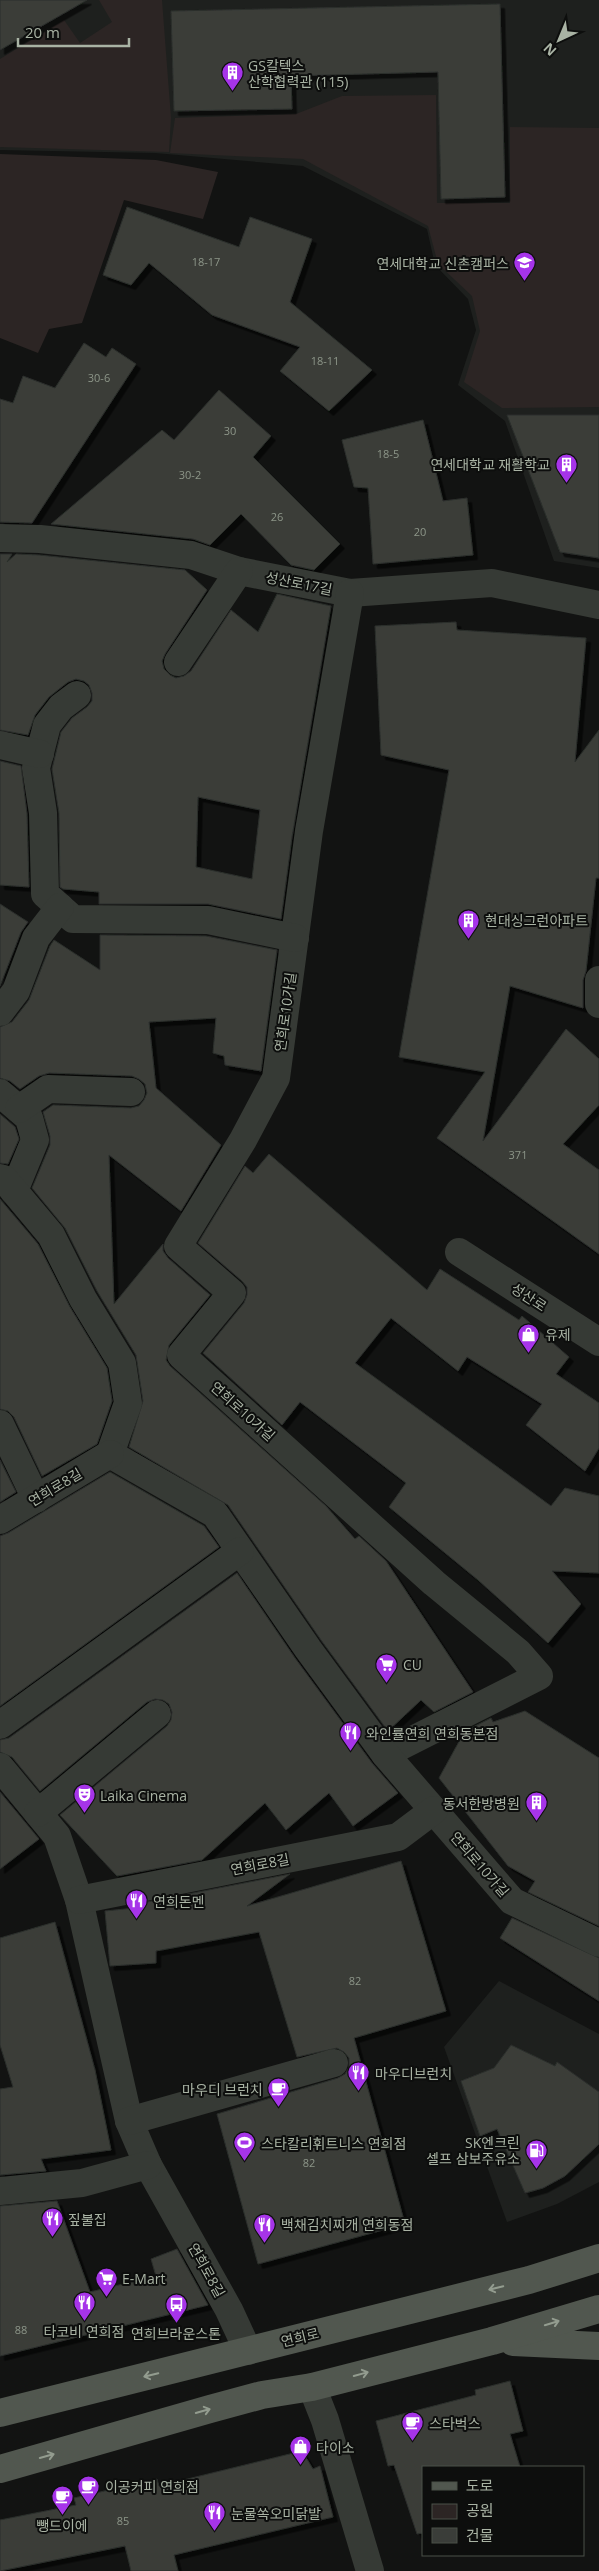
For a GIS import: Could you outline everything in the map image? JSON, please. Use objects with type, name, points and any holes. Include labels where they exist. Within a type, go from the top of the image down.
[{"type":"main road","points":[[588,2262],[599,2244]]},
{"type":"main road","name":"연희로","points":[[0,2413],[529,2280],[588,2262]]},
{"type":"main road","points":[[0,2469],[210,2408],[262,2395],[312,2387],[492,2341],[599,2309]]},
{"type":"main road","points":[[492,2341],[599,2346]]},
{"type":"street","name":"성산로17길","points":[[0,538],[155,550],[191,555],[239,571],[350,593],[492,583],[599,605]]},
{"type":"street","points":[[178,662],[239,571]]},
{"type":"street","name":"연희로10가길","points":[[350,593],[309,831],[276,1078],[243,1140],[178,1246],[232,1293],[181,1355],[434,1583],[519,1653],[539,1676],[385,1754]]},
{"type":"street","points":[[69,701],[47,725],[36,768],[43,812],[45,894],[73,918],[208,920],[295,938]]},
{"type":"street","points":[[0,745],[40,754]]},
{"type":"street","points":[[0,1012],[16,991],[36,938],[60,907]]},
{"type":"street","points":[[599,980],[599,1004]]},
{"type":"street","points":[[10,1101],[48,1089],[131,1092]]},
{"type":"street","points":[[10,1101],[29,1118],[35,1140],[7,1184],[51,1235],[83,1298],[122,1363],[128,1403],[110,1454]]},
{"type":"street","name":"성산로","points":[[459,1252],[599,1342]]},
{"type":"street","points":[[0,1424],[36,1499]]},
{"type":"street","name":"연희로10가길","points":[[110,1454],[215,1514],[308,1649],[385,1754],[512,1900],[599,1943]]},
{"type":"street","name":"연희로8길","points":[[0,1520],[110,1454]]},
{"type":"street","points":[[0,1725],[240,1551]]},
{"type":"street","points":[[38,1813],[157,1714]]},
{"type":"street","name":"연희로8길","points":[[0,1767],[57,1836],[79,1900],[129,2122],[148,2165],[229,2310],[248,2351]]},
{"type":"street","name":"연희로8길","points":[[79,1900],[398,1837],[434,1810]]},
{"type":"street","points":[[129,2122],[334,2063]]},
{"type":"street","points":[[0,2191],[82,2183],[148,2165]]},
{"type":"street","points":[[312,2387],[325,2420],[370,2571]]},
{"type":"shaded area","name":"연세대학교 신촌캠퍼스","points":[[0,0],[599,0],[599,568],[554,561],[505,421],[458,385],[476,330],[468,299],[435,265],[427,229],[303,166],[155,153],[0,150]]},
{"type":"shaded area","points":[[499,1981],[599,2034],[599,2182],[557,2204],[507,2222],[444,2047]]},
{"type":"green space","points":[[99,0],[162,0],[171,118],[169,152],[0,147],[0,59],[64,20],[80,43],[112,22]]},
{"type":"green space","points":[[436,95],[437,203],[510,203],[510,127],[599,128],[599,407],[502,408],[464,382],[480,331],[472,296],[438,264],[428,226],[303,159],[170,153],[175,118],[296,114],[342,96]]},
{"type":"green space","points":[[0,154],[156,160],[218,172],[203,219],[124,200],[82,323],[49,329],[38,353],[0,338]]},
{"type":"building","points":[[0,0],[87,0],[0,50]]},
{"type":"building","name":"GS칼텍스 산학협력관 (115)","points":[[500,4],[505,197],[441,199],[438,72],[291,76],[292,109],[174,111],[171,11]]},
{"type":"building","points":[[127,207],[239,247],[250,217],[312,239],[290,302],[372,370],[329,411],[280,371],[300,347],[212,315],[149,263],[131,285],[103,275]]},
{"type":"building","points":[[84,343],[106,357],[112,348],[136,364],[32,523],[0,522],[0,399],[13,403],[23,376],[55,388]]},
{"type":"building","points":[[219,390],[271,436],[253,457],[340,544],[314,570],[291,565],[241,514],[210,545],[193,539],[51,524],[162,430],[174,440]]},
{"type":"building","name":"연세대학교 재활학교","points":[[507,415],[599,415],[599,558],[560,552]]},
{"type":"building","points":[[423,420],[443,501],[467,498],[473,555],[373,564],[368,488],[354,487],[342,440]]},
{"type":"building","points":[[0,554],[12,554],[7,562],[16,554],[39,555],[185,570],[207,590],[162,661],[164,669],[176,678],[184,676],[191,671],[231,610],[258,632],[277,594],[331,606],[292,837],[281,919],[208,904],[99,904],[99,892],[63,889],[60,887],[59,813],[52,769],[61,732],[72,718],[92,701],[89,685],[84,681],[76,679],[68,682],[49,697],[35,715],[28,735],[0,730]],"holes":[[[198,797],[260,810],[252,879],[196,867]]]},
{"type":"building","points":[[456,622],[457,630],[586,638],[575,762],[599,730],[599,878],[596,878],[586,971],[583,980],[583,1008],[510,986],[483,1141],[566,1029],[599,1059],[599,1105],[563,1144],[599,1170],[599,1254],[437,1138],[485,1072],[399,1057],[449,770],[381,755],[375,626]]},
{"type":"building","points":[[0,761],[21,766],[27,814],[29,887],[0,885]]},
{"type":"building","points":[[0,904],[28,922],[21,932],[0,986]]},
{"type":"building","points":[[100,935],[206,936],[277,950],[261,1071],[225,1065],[224,1056],[213,1053],[216,1018],[149,1022],[156,1088],[221,1145],[181,1211],[109,1155],[114,1304],[163,1244],[163,1251],[168,1258],[210,1295],[169,1345],[166,1360],[170,1366],[326,1506],[355,1539],[359,1536],[386,1561],[473,1692],[434,1712],[421,1700],[388,1731],[321,1640],[228,1505],[129,1447],[143,1401],[136,1355],[97,1291],[65,1228],[32,1188],[50,1145],[50,1136],[43,1112],[53,1105],[131,1108],[139,1106],[147,1093],[145,1084],[132,1076],[49,1073],[39,1076],[20,1089],[10,1081],[0,1078],[0,1027],[12,1022],[29,1000],[54,940],[100,970]]},
{"type":"building","points":[[0,1114],[15,1127],[19,1139],[8,1164],[0,1163]]},
{"type":"building","points":[[269,1154],[427,1290],[440,1269],[519,1320],[522,1316],[569,1357],[556,1374],[599,1403],[599,1448],[585,1471],[526,1425],[542,1404],[467,1357],[458,1371],[391,1318],[355,1363],[551,1506],[565,1488],[599,1496],[599,1573],[552,1571],[581,1604],[548,1643],[478,1580],[389,1507],[406,1483],[300,1402],[282,1425],[203,1353],[244,1303],[247,1287],[198,1243],[245,1166],[253,1173]]},
{"type":"building","points":[[0,1199],[38,1244],[70,1307],[107,1368],[112,1401],[97,1444],[42,1476],[14,1417],[8,1411],[0,1409]]},
{"type":"building","points":[[0,1460],[16,1492],[0,1502]]},
{"type":"building","points":[[110,1472],[204,1526],[219,1547],[0,1706],[0,1536]]},
{"type":"building","points":[[237,1573],[295,1658],[372,1763],[398,1793],[353,1826],[329,1793],[286,1830],[265,1803],[202,1860],[117,1876],[60,1815],[167,1726],[171,1720],[172,1712],[169,1704],[163,1700],[155,1699],[147,1702],[40,1791],[12,1757],[0,1752],[0,1740],[9,1738]]},
{"type":"building","name":"동서한방병원","points":[[525,1711],[599,1758],[599,1926],[528,1892],[535,1881],[508,1866],[439,1778],[461,1738],[457,1735],[491,1718],[493,1722]]},
{"type":"building","points":[[0,1792],[39,1839],[0,1869]]},
{"type":"building","points":[[401,1861],[446,2011],[354,2038],[405,2224],[258,2264],[217,2114],[338,2078],[345,2074],[349,2067],[349,2058],[337,2048],[297,2057],[259,1932],[156,1951],[156,1963],[110,1966],[105,1911],[145,1907],[142,1903],[290,1874],[247,1906]]},
{"type":"building","points":[[512,1918],[599,1958],[599,2001],[500,1938]]},
{"type":"building","points":[[55,1922],[95,2070],[111,2150],[41,2159],[46,2171],[0,2175],[0,2089],[13,2087],[0,2045],[0,1938]]},
{"type":"building","points":[[511,2045],[555,2066],[557,2062],[599,2092],[599,2144],[565,2176],[543,2188],[525,2193],[497,2129],[480,2136],[461,2081],[494,2068]]},
{"type":"building","points":[[57,2201],[90,2292],[156,2276],[151,2259],[177,2249],[208,2305],[0,2356],[0,2206]]},
{"type":"building","points":[[510,2381],[523,2431],[510,2434],[520,2466],[422,2466],[422,2533],[417,2534],[394,2465],[388,2466],[376,2421],[476,2395],[475,2390]]},
{"type":"building","points":[[302,2451],[313,2469],[320,2466],[333,2517],[174,2555],[178,2571],[131,2571],[125,2546],[0,2571],[0,2520],[76,2505],[74,2498],[157,2479],[159,2486]]},
{"type":"place","name":"GS칼텍스 산학협력관 (115)","points":[[232,92]]},
{"type":"place","name":"연세대학교 신촌캠퍼스","points":[[525,282]]},
{"type":"place","name":"연세대학교 재활학교","points":[[566,483]]},
{"type":"place","name":"현대싱그런아파트","points":[[469,939]]},
{"type":"place","name":"유제","points":[[529,1353]]},
{"type":"place","name":"CU","points":[[387,1683]]},
{"type":"place","name":"와인률연희 연희동본점","points":[[350,1752]]},
{"type":"place","name":"Laika Cinema","points":[[84,1814]]},
{"type":"place","name":"동서한방병원","points":[[536,1822]]},
{"type":"place","name":"연희돈멘","points":[[137,1920]]},
{"type":"place","name":"마우디브런치","points":[[359,2092]]},
{"type":"place","name":"마우디 브런치","points":[[279,2108]]},
{"type":"place","name":"스타칼리휘트니스 연희점","points":[[245,2162]]},
{"type":"place","name":"SK엔크린 셀프 삼보주유소","points":[[536,2169]]},
{"type":"place","name":"짚불집","points":[[52,2238]]},
{"type":"place","name":"백채김치찌개 연희동점","points":[[265,2243]]},
{"type":"place","name":"E-Mart","points":[[106,2297]]},
{"type":"place","name":"타코비 연희점","points":[[84,2322]]},
{"type":"place","name":"연희브라운스톤","points":[[176,2324]]},
{"type":"place","name":"스타벅스","points":[[413,2442]]},
{"type":"place","name":"다이소","points":[[300,2466]]},
{"type":"place","name":"이공커피 연희점","points":[[89,2505]]},
{"type":"place","name":"뺑드이에","points":[[62,2516]]},
{"type":"place","name":"눈물쏙오미닭발","points":[[215,2532]]}]
